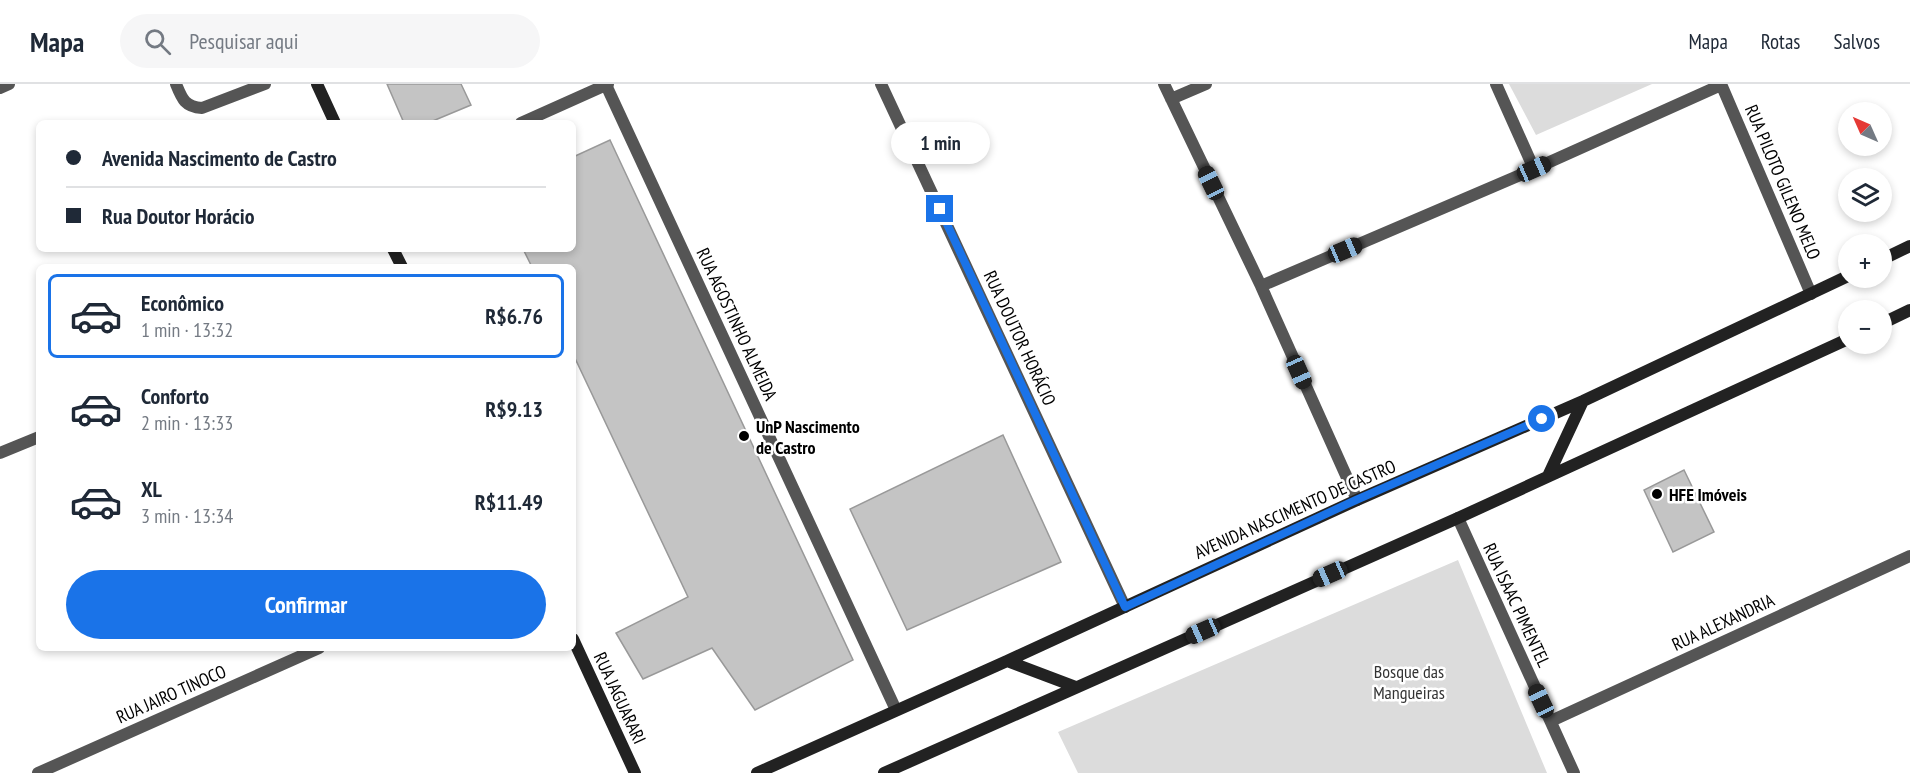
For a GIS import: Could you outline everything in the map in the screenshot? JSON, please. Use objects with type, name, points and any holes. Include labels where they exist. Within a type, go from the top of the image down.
[{"type":"main road","points":[[317,84],[334,120]]},
{"type":"main road","points":[[1892,255],[1910,246]]},
{"type":"main road","name":"AVENIDA NASCIMENTO DE CASTRO","points":[[757,773],[1356,500],[1583,401],[1838,281]]},
{"type":"main road","points":[[1892,319],[1910,310]]},
{"type":"main road","points":[[884,773],[1458,518],[1838,344]]},
{"type":"main road","points":[[1548,476],[1583,401]]},
{"type":"main road","name":"RUA JAGUARARI","points":[[576,645],[635,773]]},
{"type":"main road","points":[[1007,661],[1076,687]]},
{"type":"street","points":[[0,88],[9,84]]},
{"type":"street","points":[[176,84],[183,102],[192,108],[202,108],[266,84]]},
{"type":"street","points":[[528,120],[606,84]]},
{"type":"street","name":"RUA AGOSTINHO ALMEIDA","points":[[606,84],[896,710]]},
{"type":"street","name":"RUA DOUTOR HORÁCIO","points":[[882,84],[1125,607]]},
{"type":"street","points":[[1164,84],[1261,286],[1356,500]]},
{"type":"street","points":[[1171,99],[1206,84]]},
{"type":"street","points":[[1496,84],[1534,169]]},
{"type":"street","points":[[1261,286],[1534,169],[1721,85]]},
{"type":"street","name":"RUA PILOTO GILENO MELO","points":[[1721,85],[1811,294]]},
{"type":"street","points":[[0,453],[36,438]]},
{"type":"street","name":"RUA ISAAC PIMENTEL","points":[[1458,518],[1574,773]]},
{"type":"street","name":"RUA ALEXANDRIA","points":[[1551,721],[1910,556]]},
{"type":"street","name":"RUA JAIRO TINOCO","points":[[38,773],[312,651]]},
{"type":"green space","points":[[1509,84],[1652,84],[1536,135]]},
{"type":"green space","name":"Bosque das Mangueiras","points":[[1458,560],[1547,773],[1078,773],[1058,732]]},
{"type":"building","points":[[387,84],[461,84],[471,105],[435,120],[403,120]]},
{"type":"building","points":[[610,140],[853,660],[755,710],[712,648],[643,679],[616,633],[688,597],[576,360],[576,264],[530,264],[524,252],[576,252],[576,156]]},
{"type":"building","points":[[1003,435],[1061,562],[907,630],[850,509]]},
{"type":"building","points":[[1684,470],[1714,532],[1673,552],[1644,490]]},
{"type":"place","name":"UnP Nascimento de Castro","points":[[744,436]]},
{"type":"place","name":"HFE Imóveis","points":[[1657,494]]},
{"type":"route","points":[[940,209],[1125,607],[1356,500],[1542,419]]}]
